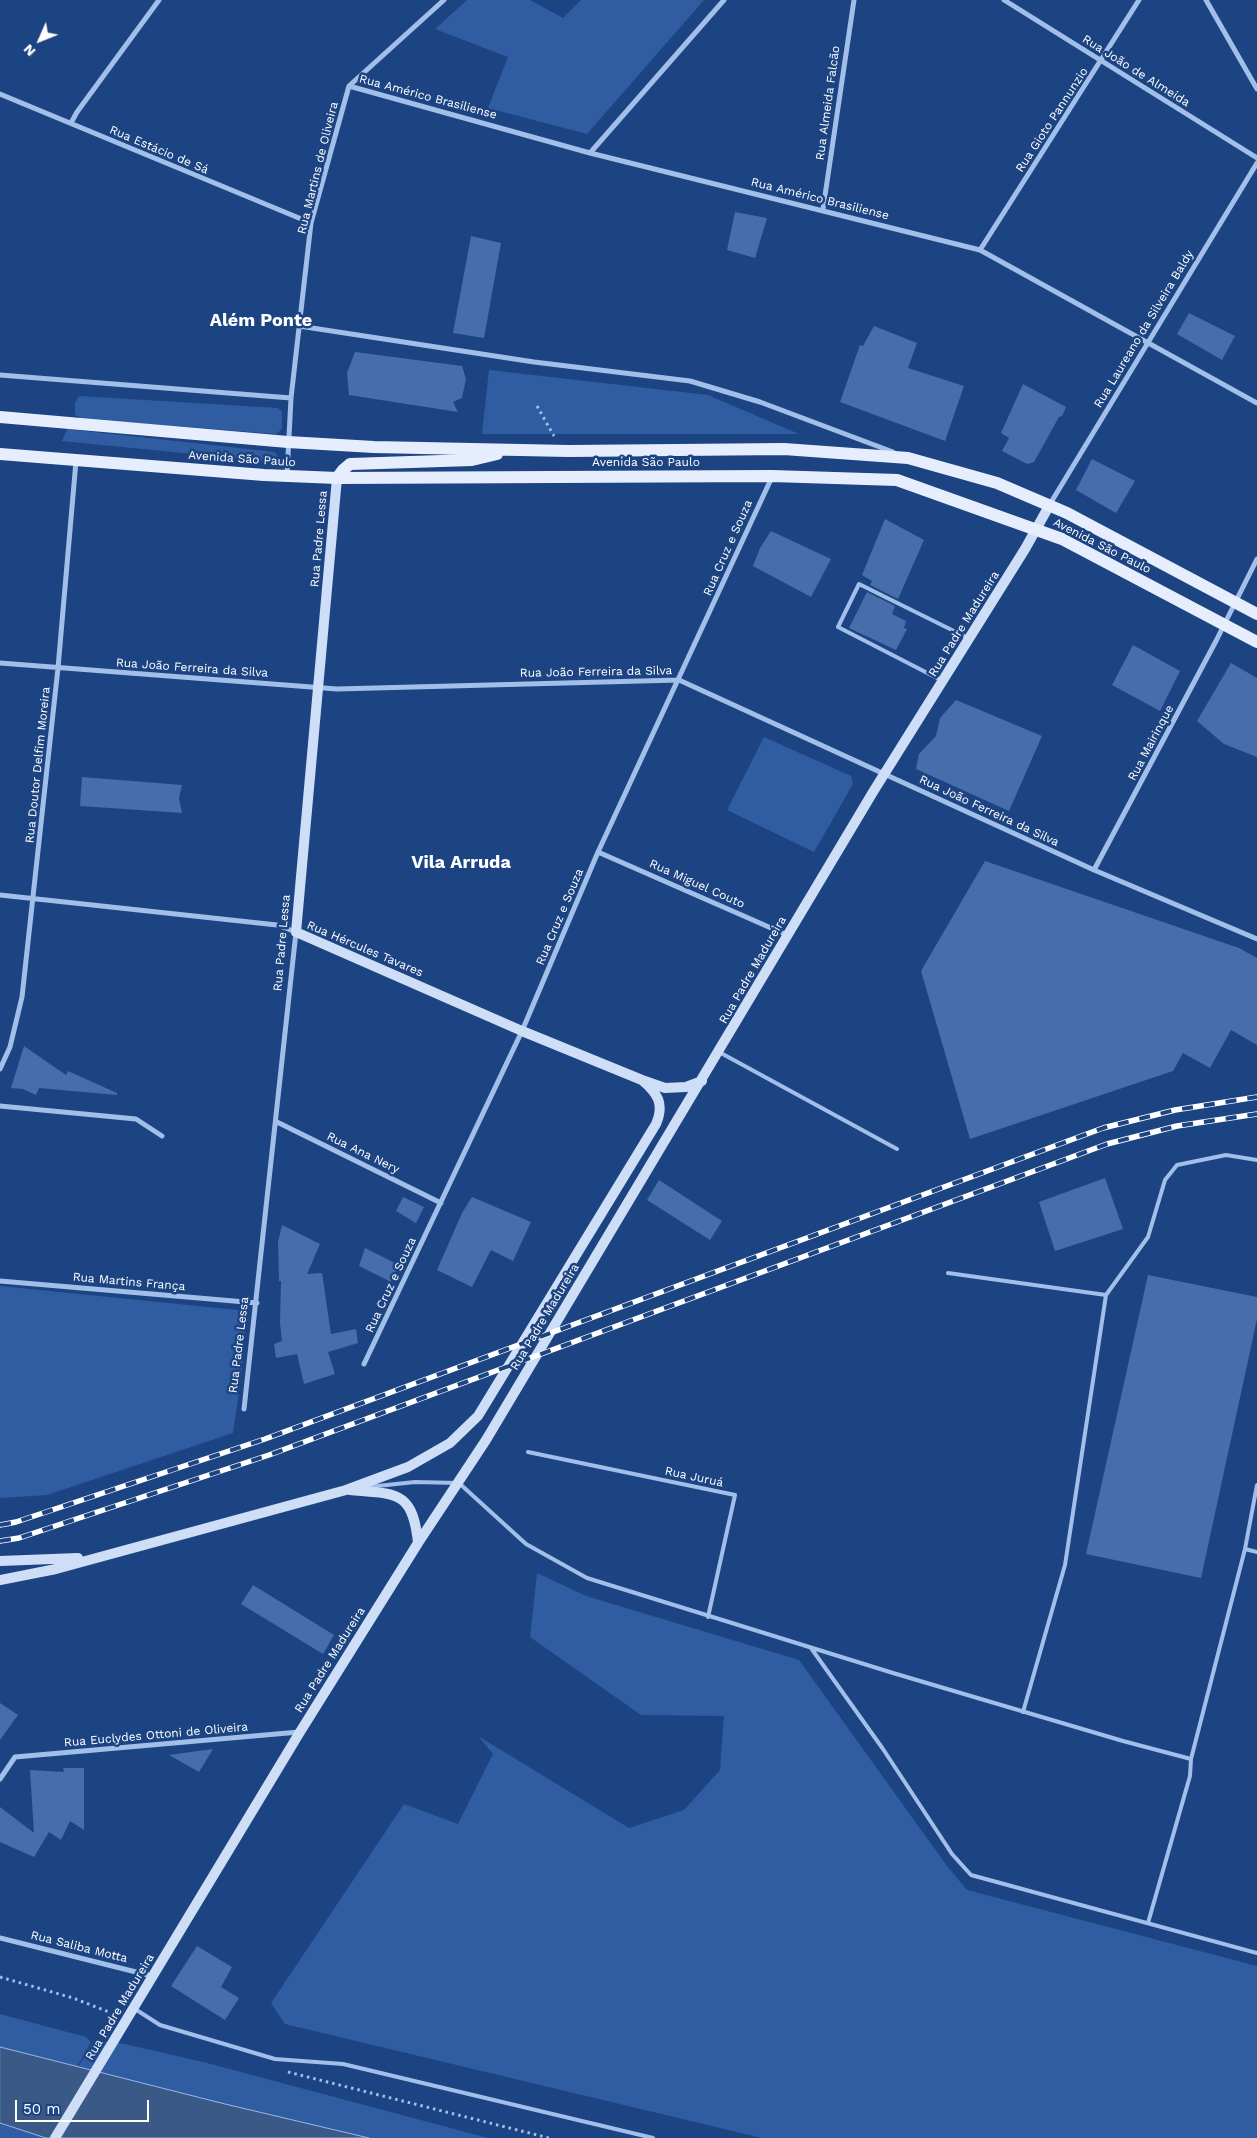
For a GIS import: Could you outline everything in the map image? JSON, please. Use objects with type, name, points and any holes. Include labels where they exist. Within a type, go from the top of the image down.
[{"type":"main road","name":"Avenida São Paulo","points":[[0,416],[288,442],[374,447],[563,451],[784,449],[908,458],[997,483],[1066,513],[1257,614]]},
{"type":"main road","points":[[337,478],[350,464],[472,460],[514,450]]},
{"type":"main road","name":"Avenida São Paulo","points":[[0,454],[287,476],[337,478],[772,476],[897,480],[1062,539],[1257,642]]},
{"type":"main road","name":"Rua Padre Lessa","points":[[296,932],[337,478]]},
{"type":"main road","name":"Rua Padre Madureira","points":[[55,2138],[300,1732],[458,1482],[702,1081],[884,773],[970,639],[1049,506]]},
{"type":"main road","name":"Rua Hércules Tavares","points":[[296,932],[642,1080],[665,1088],[686,1087],[702,1081]]},
{"type":"main road","name":"Rua Padre Madureira","points":[[346,1490],[408,1467],[450,1443],[478,1416],[656,1124],[661,1113],[656,1092],[642,1080]]},
{"type":"main road","points":[[0,1580],[56,1568],[346,1490],[390,1493],[401,1497],[413,1515],[418,1543]]},
{"type":"main road","points":[[0,1561],[91,1558]]},
{"type":"street","points":[[71,123],[77,112],[159,0]]},
{"type":"street","points":[[349,86],[444,0]]},
{"type":"street","points":[[590,152],[724,0]]},
{"type":"street","name":"Rua Almeida Falcão","points":[[823,209],[854,0]]},
{"type":"street","name":"Rua João de Almeida","points":[[1004,0],[1257,158]]},
{"type":"street","name":"Rua Gioto Pannunzio","points":[[980,250],[1139,0]]},
{"type":"street","points":[[1206,0],[1257,88]]},
{"type":"street","name":"Rua Américo Brasiliense","points":[[349,86],[590,152],[823,209],[980,250],[1148,341],[1257,403]]},
{"type":"street","name":"Rua Martins de Oliveira","points":[[287,476],[288,442],[299,326],[312,223],[349,86]]},
{"type":"street","name":"Rua Estácio de Sá","points":[[0,94],[312,223]]},
{"type":"street","name":"Rua Laureano da Silveira Baldy","points":[[1049,506],[1257,162]]},
{"type":"street","points":[[299,326],[534,362],[690,381],[760,402],[908,458]]},
{"type":"street","points":[[0,375],[292,398]]},
{"type":"street","name":"Rua Doutor Delfim Moreira","points":[[0,1069],[10,1047],[22,997],[58,668],[76,460]]},
{"type":"street","name":"Rua Cruz e Souza","points":[[364,1364],[442,1203],[522,1030],[598,852],[772,476]]},
{"type":"street","name":"Rua Mairinque","points":[[1094,870],[1257,559]]},
{"type":"street","name":"Rua João Ferreira da Silva","points":[[0,663],[337,689],[679,680],[1094,870],[1257,939]]},
{"type":"street","name":"Rua Miguel Couto","points":[[598,852],[787,935]]},
{"type":"street","name":"Rua Hércules Tavares","points":[[0,895],[277,925],[296,932]]},
{"type":"street","name":"Rua Padre Lessa","points":[[244,1409],[296,932]]},
{"type":"street","points":[[0,1106],[136,1119],[162,1136]]},
{"type":"street","name":"Rua Ana Nery","points":[[276,1122],[442,1203]]},
{"type":"street","name":"Rua Martins França","points":[[0,1281],[257,1303]]},
{"type":"street","name":"Rua Euclydes Ottoni de Oliveira","points":[[0,1779],[15,1757],[300,1732]]},
{"type":"street","name":"Rua Saliba Motta","points":[[0,1938],[153,1976]]},
{"type":"lane","points":[[942,681],[838,627],[858,584],[970,639]]},
{"type":"lane","points":[[719,1052],[897,1150]]},
{"type":"lane","points":[[1023,1712],[1065,1565],[1106,1295],[1148,1236],[1165,1180],[1177,1164],[1226,1155],[1257,1160]]},
{"type":"lane","points":[[948,1273],[1106,1295]]},
{"type":"lane","name":"Rua Juruá","points":[[528,1452],[734,1495],[708,1617]]},
{"type":"lane","points":[[346,1490],[415,1482],[458,1482],[526,1544],[587,1578],[708,1617],[1023,1712],[1191,1759]]},
{"type":"lane","points":[[1148,1923],[1190,1776],[1191,1759],[1245,1549],[1257,1485]]},
{"type":"lane","points":[[1245,1549],[1257,1552]]},
{"type":"lane","points":[[811,1648],[882,1749],[952,1854],[971,1875],[1257,1953]]},
{"type":"lane","points":[[134,2008],[160,2024],[275,2058],[343,2064],[653,2138]]},
{"type":"path","points":[[537,406],[563,451]]},
{"type":"shaded area","points":[[467,0],[530,0],[563,18],[581,0],[704,0],[587,134],[488,108],[508,57],[435,29]]},
{"type":"shaded area","points":[[489,370],[708,395],[799,434],[482,434]]},
{"type":"shaded area","points":[[79,396],[278,408],[282,412],[282,428],[277,434],[84,419],[75,415],[75,403]]},
{"type":"shaded area","points":[[67,429],[275,452],[278,457],[274,462],[62,441]]},
{"type":"shaded area","points":[[764,737],[851,776],[853,784],[814,852],[727,810]]},
{"type":"shaded area","points":[[0,1286],[247,1311],[241,1378],[233,1433],[47,1495],[0,1498]]},
{"type":"shaded area","points":[[537,1573],[586,1596],[799,1660],[947,1866],[967,1890],[1257,1966],[1257,2138],[762,2138],[285,2024],[271,2003],[404,1804],[458,1824],[493,1754],[478,1736],[629,1828],[684,1810],[720,1770],[724,1716],[641,1715],[530,1637]]},
{"type":"shaded area","points":[[0,2014],[86,2037],[91,2042],[38,2136],[94,2040],[125,2044],[207,2063],[488,2138],[0,2138]]},
{"type":"shaded area","points":[[0,2047],[369,2138],[46,2138],[0,2123]]},
{"type":"building","points":[[735,212],[767,218],[755,258],[727,250]]},
{"type":"building","points":[[471,236],[501,243],[484,338],[453,333]]},
{"type":"building","points":[[1189,313],[1235,336],[1222,360],[1177,334]]},
{"type":"building","points":[[874,326],[917,343],[908,368],[964,386],[945,441],[840,402],[860,345],[863,346]]},
{"type":"building","points":[[355,352],[462,366],[466,379],[462,398],[453,402],[458,412],[349,395],[347,373]]},
{"type":"building","points":[[1023,384],[1066,407],[1034,462],[1027,464],[1002,451],[1009,438],[1001,433]]},
{"type":"building","points":[[1092,459],[1135,481],[1116,513],[1076,490]]},
{"type":"building","points":[[885,519],[924,540],[898,599],[870,585],[872,581],[862,575]]},
{"type":"building","points":[[771,531],[831,559],[811,597],[753,566],[760,548]]},
{"type":"building","points":[[867,592],[895,606],[892,614],[906,621],[904,628],[907,629],[896,650],[849,628]]},
{"type":"building","points":[[1133,645],[1180,671],[1160,711],[1112,685]]},
{"type":"building","points":[[1231,663],[1257,678],[1257,757],[1224,744],[1197,721]]},
{"type":"building","points":[[956,700],[1042,736],[1009,811],[916,769],[919,754],[936,736],[940,718]]},
{"type":"building","points":[[82,777],[182,785],[179,798],[182,813],[80,806]]},
{"type":"building","points":[[985,861],[1239,948],[1257,958],[1257,1045],[1231,1030],[1210,1068],[1183,1053],[1173,1071],[970,1139],[921,971]]},
{"type":"building","points":[[24,1046],[66,1075],[68,1071],[117,1093],[117,1095],[39,1088],[36,1095],[23,1089],[11,1088]]},
{"type":"building","points":[[1105,1178],[1123,1229],[1055,1251],[1039,1202]]},
{"type":"building","points":[[659,1180],[722,1221],[710,1240],[647,1200]]},
{"type":"building","points":[[403,1197],[424,1207],[416,1223],[396,1211]]},
{"type":"building","points":[[472,1197],[531,1222],[513,1261],[491,1250],[472,1287],[437,1270],[462,1213]]},
{"type":"building","points":[[282,1225],[320,1244],[307,1274],[322,1273],[331,1334],[356,1329],[358,1343],[328,1352],[335,1374],[304,1384],[297,1354],[276,1358],[274,1344],[282,1341],[278,1242]]},
{"type":"building","points":[[365,1248],[399,1265],[391,1282],[359,1266]]},
{"type":"building","points":[[1148,1275],[1257,1297],[1257,1319],[1201,1578],[1086,1554]]},
{"type":"building","points":[[253,1585],[334,1635],[323,1654],[241,1604]]},
{"type":"building","points":[[0,1703],[18,1715],[0,1740]]},
{"type":"building","points":[[213,1749],[199,1772],[169,1755]]},
{"type":"building","points":[[63,1768],[84,1768],[84,1830],[70,1821],[61,1840],[49,1832],[34,1857],[0,1842],[0,1807],[34,1833],[30,1770],[64,1772]]},
{"type":"building","points":[[197,1946],[232,1967],[221,1987],[239,1998],[225,2020],[171,1986]]},
{"type":"railway","points":[[0,1525],[16,1522],[265,1439],[1103,1128],[1175,1110],[1257,1097]]},
{"type":"railway","points":[[0,1541],[19,1538],[269,1455],[1107,1144],[1177,1126],[1257,1114]]},
{"type":"district","name":"Além Ponte","points":[[261,321]]},
{"type":"district","name":"Vila Arruda","points":[[461,863]]}]
